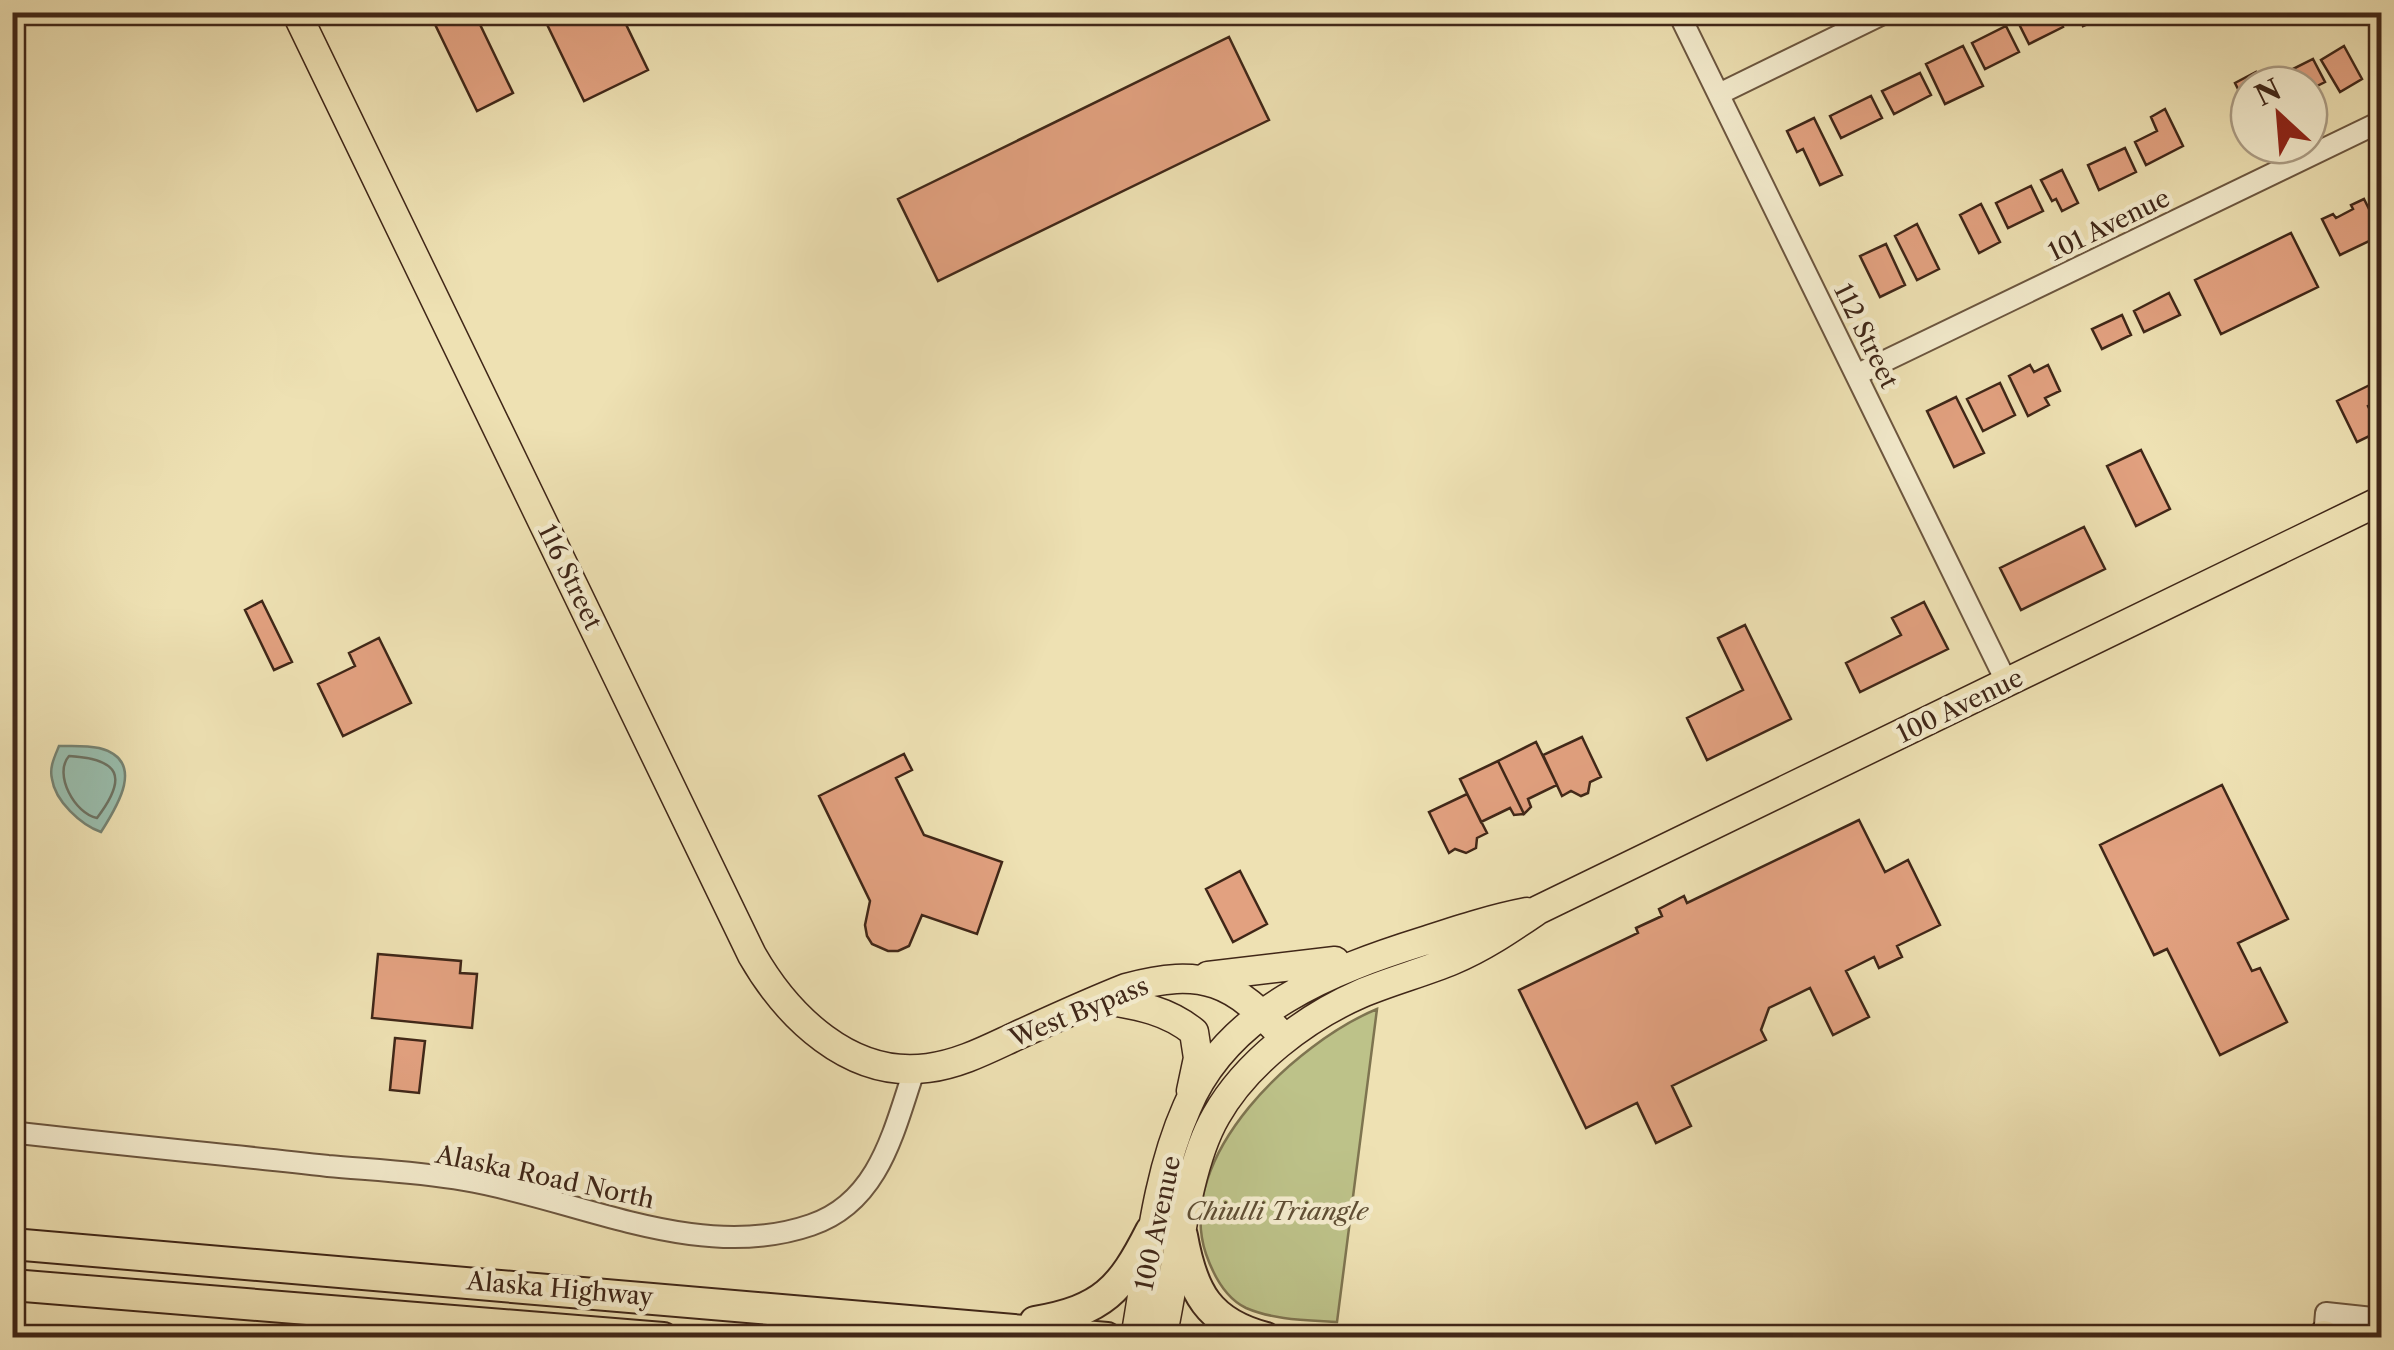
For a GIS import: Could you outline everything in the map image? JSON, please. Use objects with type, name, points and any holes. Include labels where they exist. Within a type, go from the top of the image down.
[{"type":"highway","points":[[1001,1328],[1058,1318],[1092,1306],[1131,1271],[1151,1230]]},
{"type":"highway","points":[[1182,1236],[1195,1289],[1223,1321],[1266,1338]]},
{"type":"highway","name":"Alaska Highway","points":[[12,1244],[1107,1338]]},
{"type":"highway","name":"Alaska Highway","points":[[12,1285],[663,1338]]},
{"type":"main road","name":"116 Street","points":[[296,12],[769,984],[790,1011],[835,1046],[861,1058],[915,1068]]},
{"type":"main road","name":"100 Avenue","points":[[1162,1338],[1196,1170],[1216,1116],[1247,1076],[1314,1019],[1360,994],[1494,941],[1538,910],[2382,500]]},
{"type":"main road","name":"100 Avenue","points":[[1135,1338],[1151,1230],[1188,1104],[1226,1049],[1263,1014],[1305,986],[1395,949],[1482,921],[1538,910]]},
{"type":"main road","points":[[1192,977],[1316,964],[1395,949]]},
{"type":"main road","name":"West Bypass","points":[[915,1068],[975,1056],[1098,999],[1151,981],[1192,977],[1236,991],[1286,1039]]},
{"type":"main road","points":[[1098,999],[1153,1009],[1170,1015],[1194,1032],[1198,1058],[1188,1104]]},
{"type":"street","name":"112 Street","points":[[1678,12],[2007,683]]},
{"type":"street","points":[[1719,94],[1887,12]]},
{"type":"street","name":"101 Avenue","points":[[1858,374],[2382,121]]},
{"type":"street","name":"Alaska Road North","points":[[12,1132],[464,1180],[630,1223],[754,1237],[814,1225],[860,1195],[883,1161],[915,1068]]},
{"type":"street","points":[[2324,1331],[2382,1319]]},
{"type":"green space","name":"Chiulli Triangle","points":[[1377,1009],[1337,1322],[1279,1317],[1246,1308],[1226,1292],[1206,1254],[1201,1217],[1208,1179],[1225,1142],[1249,1107],[1279,1075],[1312,1047]]},
{"type":"water","points":[[59,746],[99,748],[114,754],[122,763],[124,785],[101,832],[77,818],[58,796],[51,770]]},
{"type":"building","points":[[429,12],[474,12],[513,93],[477,111]]},
{"type":"building","points":[[541,12],[620,12],[648,70],[584,101]]},
{"type":"building","points":[[2032,12],[2056,12],[2063,27],[2029,44],[2017,20]]},
{"type":"building","points":[[2078,12],[2105,12],[2107,16],[2083,26]]},
{"type":"building","points":[[2006,26],[2019,52],[1985,69],[1972,43]]},
{"type":"building","points":[[1229,37],[1269,120],[938,281],[898,199]]},
{"type":"building","points":[[1963,46],[1983,86],[1945,104],[1926,64]]},
{"type":"building","points":[[2344,46],[2362,79],[2340,92],[2329,73],[2329,65],[2321,60]]},
{"type":"building","points":[[1920,73],[1931,95],[1894,114],[1882,91]]},
{"type":"building","points":[[1871,96],[1882,118],[1841,138],[1830,116]]},
{"type":"building","points":[[2165,109],[2183,146],[2146,165],[2135,142],[2157,131],[2151,117]]},
{"type":"building","points":[[1814,118],[1842,175],[1820,185],[1803,149],[1797,152],[1787,131]]},
{"type":"building","points":[[2125,148],[2136,172],[2099,190],[2088,165]]},
{"type":"building","points":[[2062,170],[2078,203],[2062,211],[2041,180]]},
{"type":"building","points":[[2031,186],[2043,211],[2008,228],[1996,203]]},
{"type":"building","points":[[2364,199],[2382,235],[2340,255],[2322,219],[2333,214],[2336,218]]},
{"type":"building","points":[[1981,204],[2000,242],[1979,253],[1960,215]]},
{"type":"building","points":[[1917,224],[1939,269],[1917,280],[1895,236]]},
{"type":"building","points":[[2291,233],[2318,287],[2221,334],[2195,280]]},
{"type":"building","points":[[1886,244],[1905,285],[1880,297],[1860,256]]},
{"type":"building","points":[[2169,293],[2180,315],[2144,332],[2134,311]]},
{"type":"building","points":[[2122,315],[2131,335],[2102,349],[2092,329]]},
{"type":"building","points":[[2030,365],[2034,372],[2048,365],[2060,391],[2045,398],[2049,405],[2028,416],[2009,376]]},
{"type":"building","points":[[2378,381],[2382,399],[2368,406],[2380,431],[2357,442],[2337,401]]},
{"type":"building","points":[[2000,383],[2015,415],[1983,431],[1967,399]]},
{"type":"building","points":[[1956,397],[1984,453],[1954,467],[1927,411]]},
{"type":"building","points":[[2141,450],[2170,509],[2136,526],[2107,466]]},
{"type":"building","points":[[2084,527],[2105,569],[2021,610],[2000,568]]},
{"type":"building","points":[[262,601],[292,662],[274,670],[245,610]]},
{"type":"building","points":[[1924,602],[1948,649],[1860,692],[1846,663],[1901,635],[1892,618]]},
{"type":"building","points":[[1745,625],[1791,719],[1707,760],[1687,718],[1743,690],[1718,638]]},
{"type":"building","points":[[379,638],[411,703],[343,736],[318,684],[355,666],[349,653]]},
{"type":"building","points":[[1582,737],[1601,777],[1590,782],[1588,793],[1581,796],[1571,791],[1562,796],[1543,755]]},
{"type":"building","points":[[1536,742],[1557,785],[1528,799],[1531,807],[1524,814],[1498,761]]},
{"type":"building","points":[[904,754],[912,770],[896,778],[924,835],[1002,862],[977,934],[922,915],[909,946],[888,951],[872,944],[867,936],[870,901],[819,796]]},
{"type":"building","points":[[1498,761],[1524,814],[1514,815],[1510,808],[1481,822],[1460,779]]},
{"type":"building","points":[[2222,785],[2288,919],[2238,943],[2252,971],[2260,968],[2287,1022],[2220,1055],[2167,949],[2154,955],[2100,845]]},
{"type":"building","points":[[1467,794],[1487,833],[1477,838],[1476,848],[1466,853],[1455,849],[1449,853],[1429,812]]},
{"type":"building","points":[[1859,820],[1885,872],[1908,860],[1940,925],[1897,946],[1902,957],[1879,968],[1874,957],[1846,971],[1869,1017],[1833,1035],[1810,988],[1769,1008],[1761,1030],[1766,1040],[1672,1086],[1691,1126],[1656,1143],[1637,1103],[1586,1128],[1519,990],[1638,933],[1636,928],[1662,916],[1659,909],[1684,896],[1687,903]]},
{"type":"building","points":[[1240,871],[1267,924],[1233,942],[1206,889]]},
{"type":"building","points":[[378,954],[461,961],[460,973],[477,974],[472,1028],[372,1018]]},
{"type":"building","points":[[395,1038],[425,1041],[419,1093],[390,1090]]}]
